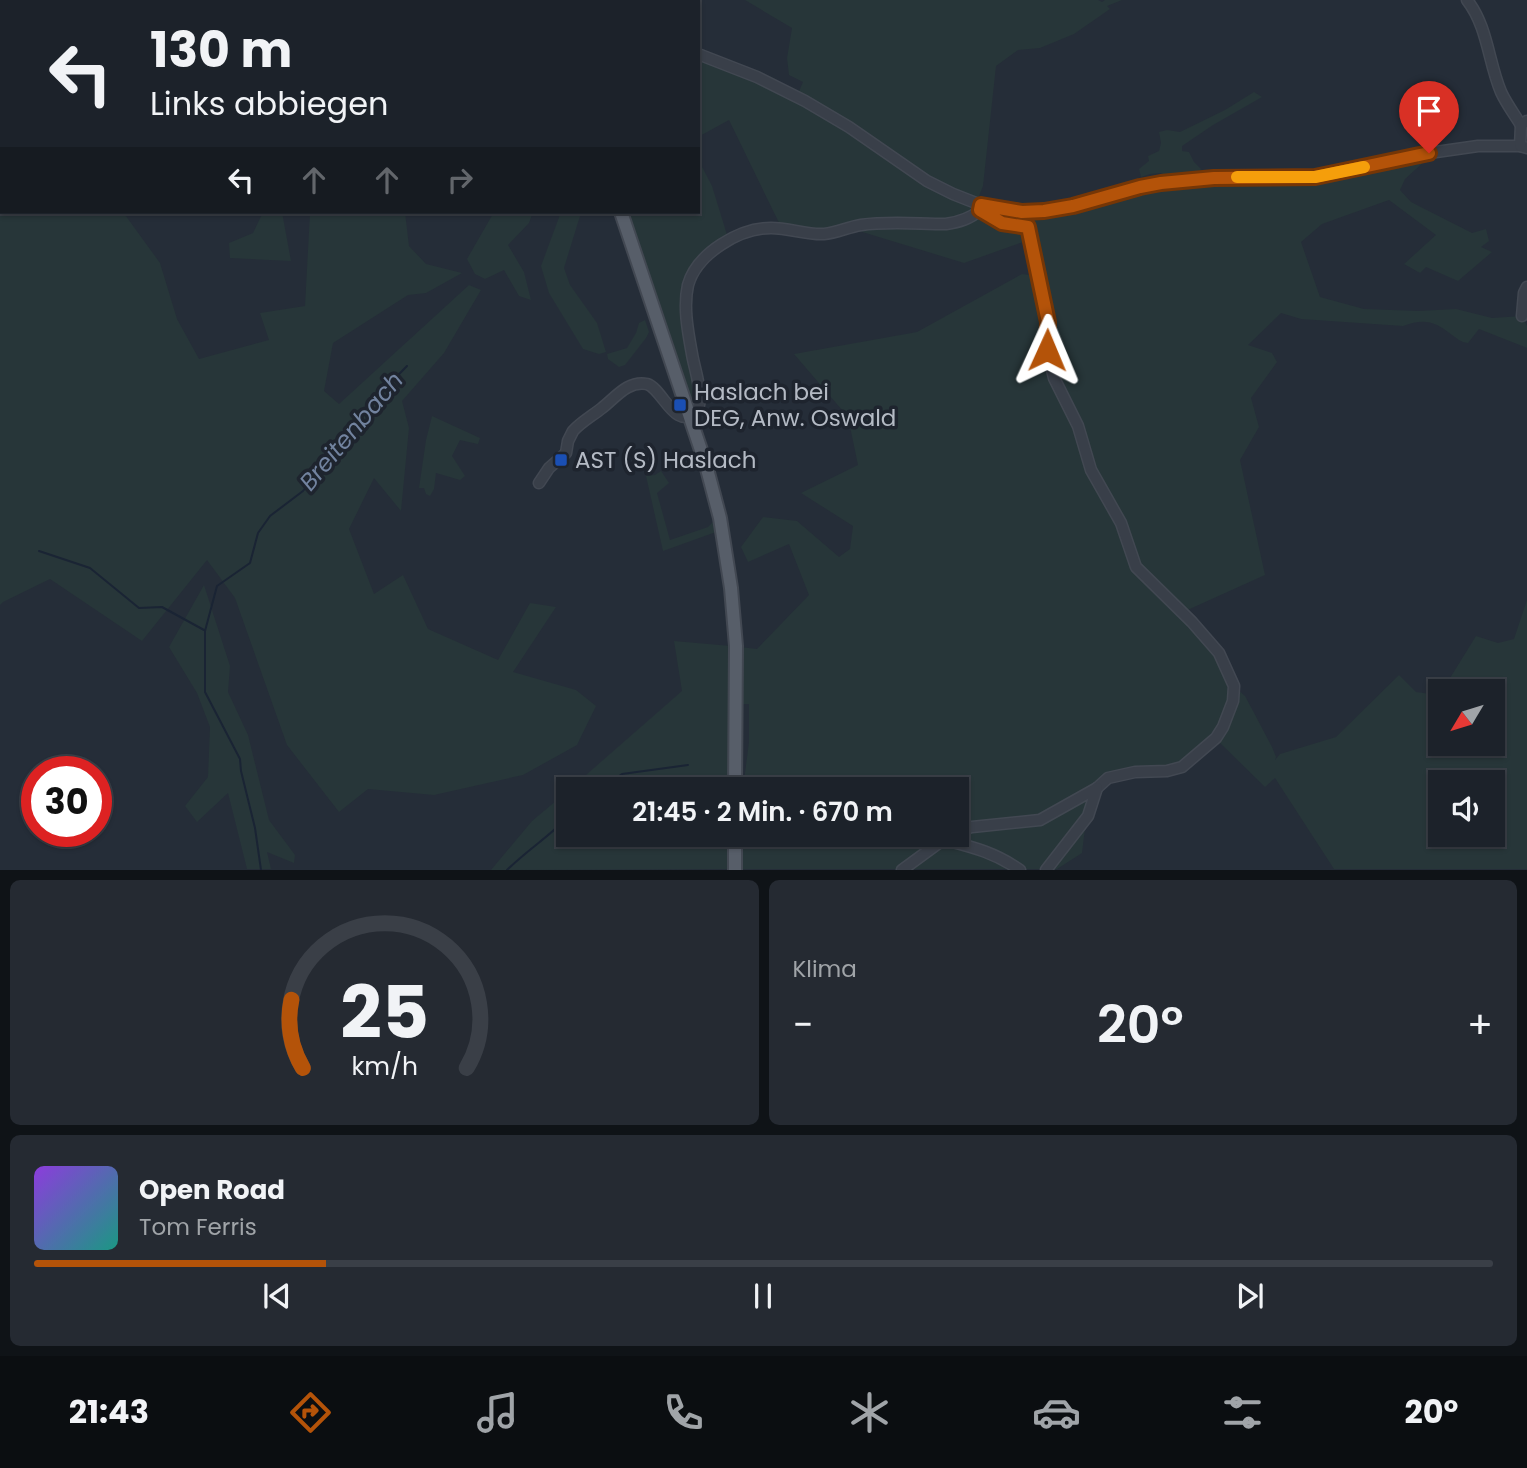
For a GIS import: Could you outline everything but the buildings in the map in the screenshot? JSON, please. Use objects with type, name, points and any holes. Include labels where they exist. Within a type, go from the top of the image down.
[{"type":"main road","points":[[622,214],[706,465],[720,517],[731,588],[736,646],[736,777]]},
{"type":"main road","points":[[735,847],[735,870]]},
{"type":"street","points":[[980,208],[1044,211],[1161,183],[1214,178],[1315,177],[1429,153],[1478,146],[1524,147],[1524,123],[1501,93],[1487,38],[1467,0]]},
{"type":"street","points":[[700,55],[757,77],[805,101],[849,127],[927,181],[980,208],[1002,223],[1028,227],[1048,322],[1047,350],[1054,378],[1078,426],[1091,470],[1121,523],[1136,567],[1192,622],[1219,653],[1234,686],[1233,701],[1216,738],[1182,766],[1167,771],[1135,772],[1108,778],[1097,788],[1040,820],[969,828]]},
{"type":"street","points":[[539,483],[549,468],[566,453],[573,431],[624,388],[649,385],[676,414],[689,416],[696,410],[700,391],[687,319],[688,285],[696,269],[719,245],[741,234],[761,229],[823,234],[860,225],[946,224],[972,216],[980,208]]},
{"type":"street","points":[[1522,316],[1527,287]]},
{"type":"street","points":[[1046,870],[1087,816],[1097,788]]},
{"type":"street","points":[[969,846],[1002,857],[1020,870]]},
{"type":"street","points":[[902,870],[933,847]]},
{"type":"shaded area","points":[[745,0],[1122,0],[1107,6],[1110,9],[1074,34],[1040,48],[1018,50],[996,66],[983,186],[974,209],[1001,224],[1026,229],[1026,241],[964,263],[846,227],[818,234],[781,227],[729,120],[700,136],[700,57],[797,96],[803,82],[789,75],[787,58],[792,28]]},
{"type":"shaded area","points":[[1254,92],[1262,97],[1182,146],[1182,151],[1189,152],[1201,169],[1196,176],[1170,178],[1161,173],[1141,177],[1139,169],[1149,161],[1148,156],[1159,151],[1159,132],[1180,132]]},
{"type":"shaded area","points":[[1425,158],[1426,160],[1405,179],[1400,190],[1411,202],[1472,233],[1486,229],[1489,241],[1481,247],[1492,252],[1458,281],[1426,267],[1420,273],[1404,264],[1436,235],[1389,200],[1322,224],[1301,242],[1320,297],[1364,309],[1456,309],[1492,318],[1522,316],[1527,326],[1527,348],[1479,329],[1468,343],[1429,322],[1403,326],[1301,319],[1281,313],[1248,345],[1272,353],[1277,362],[1251,398],[1259,427],[1240,460],[1265,575],[1183,612],[1219,653],[1234,686],[1245,696],[1272,747],[1275,760],[1280,754],[1336,737],[1399,675],[1416,692],[1428,694],[1428,756],[1505,756],[1505,679],[1449,679],[1476,636],[1498,643],[1514,639],[1527,600],[1527,869],[1334,869],[1275,778],[1265,787],[1216,739],[1182,766],[1108,778],[1097,788],[1086,820],[1082,853],[1057,869],[742,869],[741,847],[969,847],[969,777],[745,777],[749,742],[749,704],[740,704],[740,647],[757,649],[809,595],[789,544],[748,562],[741,547],[763,517],[797,521],[839,557],[850,549],[853,526],[801,493],[858,465],[848,417],[794,354],[917,332],[1022,274],[1038,276],[1031,226],[1004,221],[988,211],[1010,215],[1040,215],[1168,184],[1291,181]]},
{"type":"shaded area","points":[[700,163],[712,186],[728,238],[698,265],[687,295],[701,398],[691,408],[626,214],[700,214]]},
{"type":"shaded area","points":[[0,214],[124,214],[160,263],[177,319],[199,359],[269,340],[260,313],[305,306],[310,214],[405,214],[409,246],[426,264],[462,273],[426,293],[408,295],[333,343],[324,391],[339,404],[469,285],[481,290],[444,353],[402,401],[409,428],[401,511],[374,478],[349,529],[374,594],[403,575],[428,629],[498,660],[530,603],[556,607],[513,672],[576,690],[596,706],[577,745],[523,775],[434,795],[368,789],[339,812],[287,745],[235,598],[207,560],[142,641],[50,579],[0,605]]},
{"type":"shaded area","points":[[262,214],[282,214],[291,261],[230,258],[229,243],[253,233]]},
{"type":"shaded area","points":[[493,214],[532,214],[529,223],[508,245],[524,272],[531,300],[519,296],[504,270],[485,279],[475,274],[467,259]]},
{"type":"shaded area","points":[[560,214],[584,214],[580,216],[564,268],[570,285],[597,323],[606,352],[599,354],[583,349],[549,293],[541,266]]},
{"type":"shaded area","points":[[645,320],[649,332],[625,365],[619,367],[608,359],[607,354],[627,348],[639,323]]},
{"type":"shaded area","points":[[432,416],[480,438],[478,444],[460,440],[452,456],[465,476],[460,480],[436,473],[434,489],[430,496],[424,488],[419,488]]},
{"type":"shaded area","points":[[661,471],[669,483],[657,493],[670,540],[708,527],[714,521],[716,532],[663,551],[646,476]]},
{"type":"shaded area","points":[[204,585],[230,666],[228,692],[248,735],[269,820],[295,855],[294,863],[267,852],[271,869],[247,869],[228,793],[197,822],[185,806],[208,777],[210,727],[197,693],[169,647]]},
{"type":"shaded area","points":[[674,641],[731,646],[731,777],[584,777],[682,691]]},
{"type":"shaded area","points":[[556,801],[556,847],[731,847],[732,869],[491,870],[532,821]]},
{"type":"waterway","name":"Breitenbach","points":[[261,870],[240,759],[205,692],[205,631],[217,586],[250,563],[258,533],[270,516],[303,491],[370,404],[407,366]]},
{"type":"waterway","points":[[39,551],[90,568],[139,608],[162,607],[204,630]]},
{"type":"waterway","points":[[618,777],[622,774],[688,765]]},
{"type":"waterway","points":[[507,870],[556,828]]},
{"type":"slow traffic","points":[[1237,177],[1315,177],[1364,167]]},
{"type":"place","name":"Haslach bei DEG, Anw. Oswald","points":[[680,405]]},
{"type":"place","name":"AST (S) Haslach","points":[[561,460]]},
{"type":"route","points":[[1047,350],[1048,322],[1028,227],[1002,223],[980,210],[981,205],[1022,212],[1044,211],[1161,183],[1214,178],[1315,177],[1429,153]]}]
